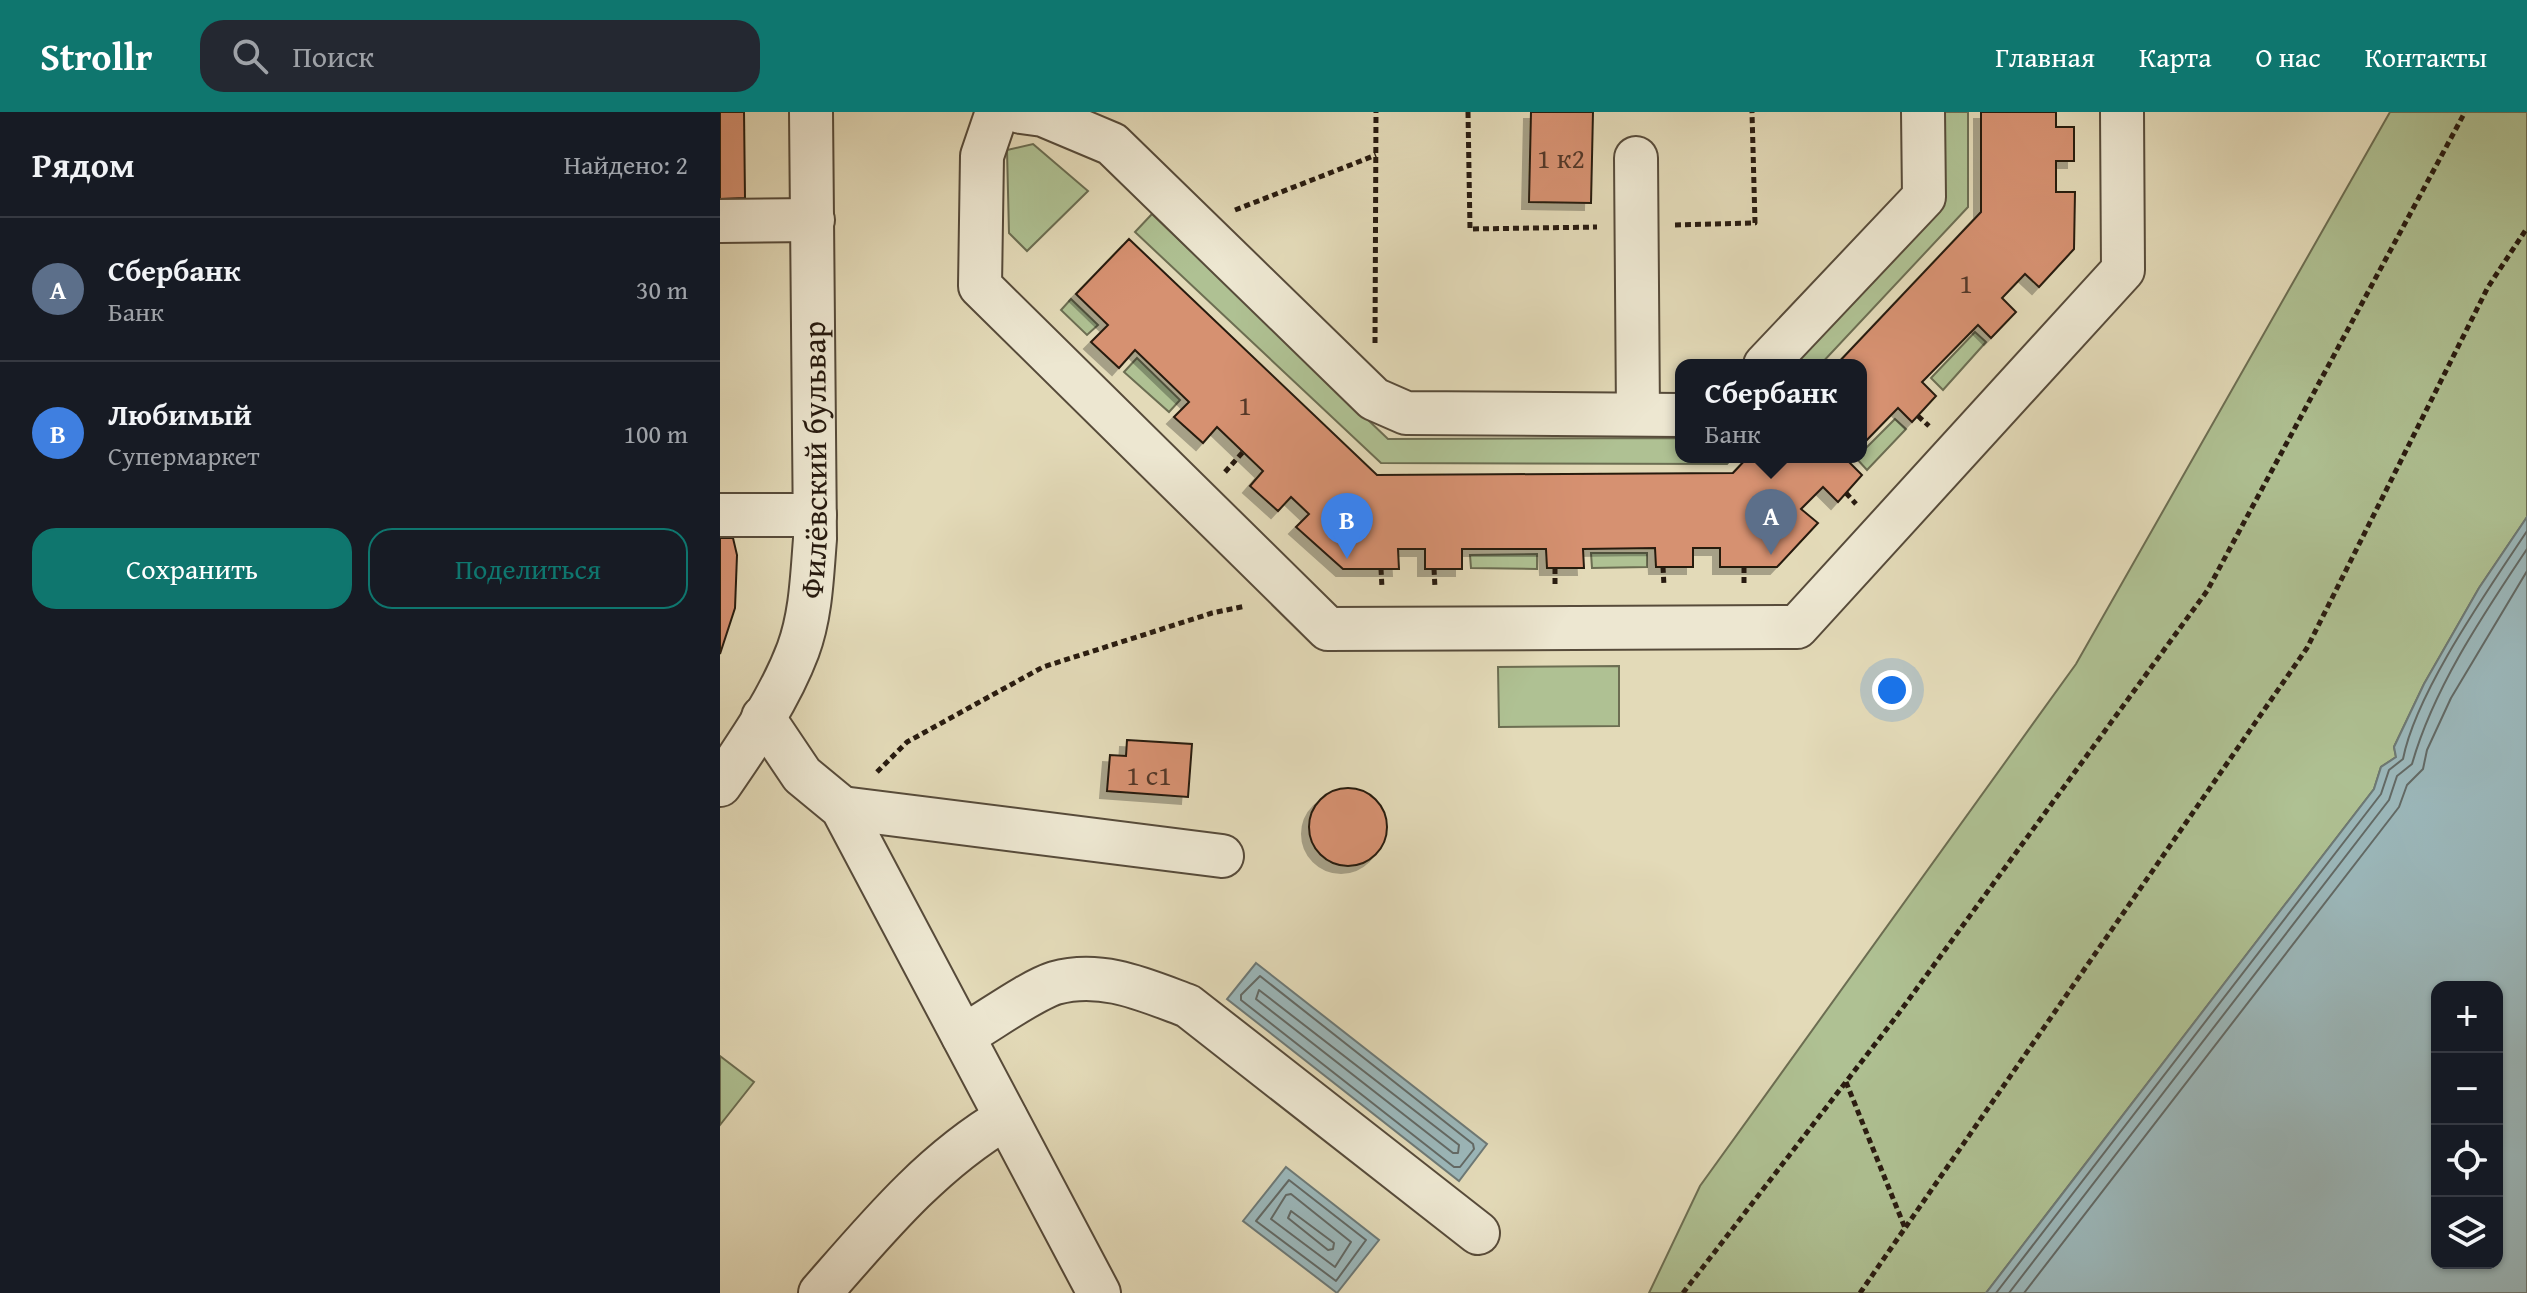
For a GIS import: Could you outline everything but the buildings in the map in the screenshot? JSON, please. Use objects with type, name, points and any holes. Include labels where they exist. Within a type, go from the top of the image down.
[{"type":"street","name":"Филёвский бульвар","points":[[720,785],[763,717],[799,648],[811,593],[815,515],[811,112]]},
{"type":"street","points":[[997,112],[982,156],[980,286],[1328,629],[1797,627],[2123,270],[2122,112]]},
{"type":"street","points":[[1021,112],[1043,115],[1112,144],[1198,224],[1374,399],[1406,413],[1675,415]]},
{"type":"street","points":[[1771,359],[1924,197],[1923,112]]},
{"type":"street","points":[[1636,158],[1638,414]]},
{"type":"street","points":[[720,221],[813,220]]},
{"type":"street","points":[[720,515],[815,515]]},
{"type":"street","points":[[763,717],[802,775],[842,808],[1099,1293]]},
{"type":"street","points":[[842,808],[1222,856]]},
{"type":"street","points":[[963,1036],[1054,983],[1101,978],[1136,986],[1188,1006],[1478,1233]]},
{"type":"street","points":[[820,1293],[880,1224],[968,1140],[1006,1118]]},
{"type":"path","points":[[1374,399],[1376,112]]},
{"type":"path","points":[[1683,1293],[1846,1081],[2207,591],[2465,112]]},
{"type":"path","points":[[1198,224],[1376,155]]},
{"type":"path","points":[[1860,1293],[2307,648],[2488,287],[2527,228]]},
{"type":"path","points":[[1918,416],[1930,427]]},
{"type":"path","points":[[1220,478],[1243,452]]},
{"type":"path","points":[[1846,493],[1857,505]]},
{"type":"path","points":[[1663,567],[1664,586]]},
{"type":"path","points":[[1744,567],[1744,585]]},
{"type":"path","points":[[1555,568],[1555,586]]},
{"type":"path","points":[[1381,569],[1382,588]]},
{"type":"path","points":[[1434,569],[1435,588]]},
{"type":"path","points":[[842,808],[907,742],[1043,667],[1212,613],[1294,596]]},
{"type":"path","points":[[1846,1081],[1905,1228]]},
{"type":"green space","points":[[1944,112],[1968,112],[1968,207],[1826,359],[1792,359],[1943,201]]},
{"type":"green space","points":[[2390,112],[2527,112],[2527,517],[2479,588],[2424,684],[2394,747],[2396,757],[2381,767],[2374,789],[1986,1293],[1649,1293],[1700,1186],[2076,664]]},
{"type":"green space","points":[[1033,144],[1088,191],[1027,251],[1009,233],[1007,150]]},
{"type":"green space","points":[[1152,214],[1388,439],[1675,438],[1675,463],[1728,463],[1727,464],[1381,463],[1135,232]]},
{"type":"green space","points":[[1071,299],[1098,325],[1087,335],[1061,310]]},
{"type":"green space","points":[[1975,332],[1986,342],[1943,390],[1931,378]]},
{"type":"green space","points":[[1137,358],[1180,400],[1169,412],[1124,372]]},
{"type":"green space","points":[[1895,419],[1906,429],[1867,470],[1861,463],[1867,463],[1867,447]]},
{"type":"green space","points":[[1591,553],[1647,553],[1647,567],[1592,568]]},
{"type":"green space","points":[[1537,554],[1537,569],[1471,568],[1470,555]]},
{"type":"green space","points":[[1619,666],[1619,726],[1499,727],[1498,667]]},
{"type":"green space","points":[[720,1056],[754,1082],[720,1125]]},
{"type":"water","points":[[2527,517],[2527,1293],[1986,1293],[2374,789],[2381,767],[2396,757],[2394,747],[2424,684],[2479,588]]},
{"type":"water","points":[[1256,963],[1487,1144],[1459,1181],[1227,999]]},
{"type":"water","points":[[1286,1167],[1379,1240],[1337,1293],[1243,1221]]},
{"type":"place","name":"Сбербанк","points":[[1771,555]]},
{"type":"place","name":"Любимый","points":[[1347,559]]}]
